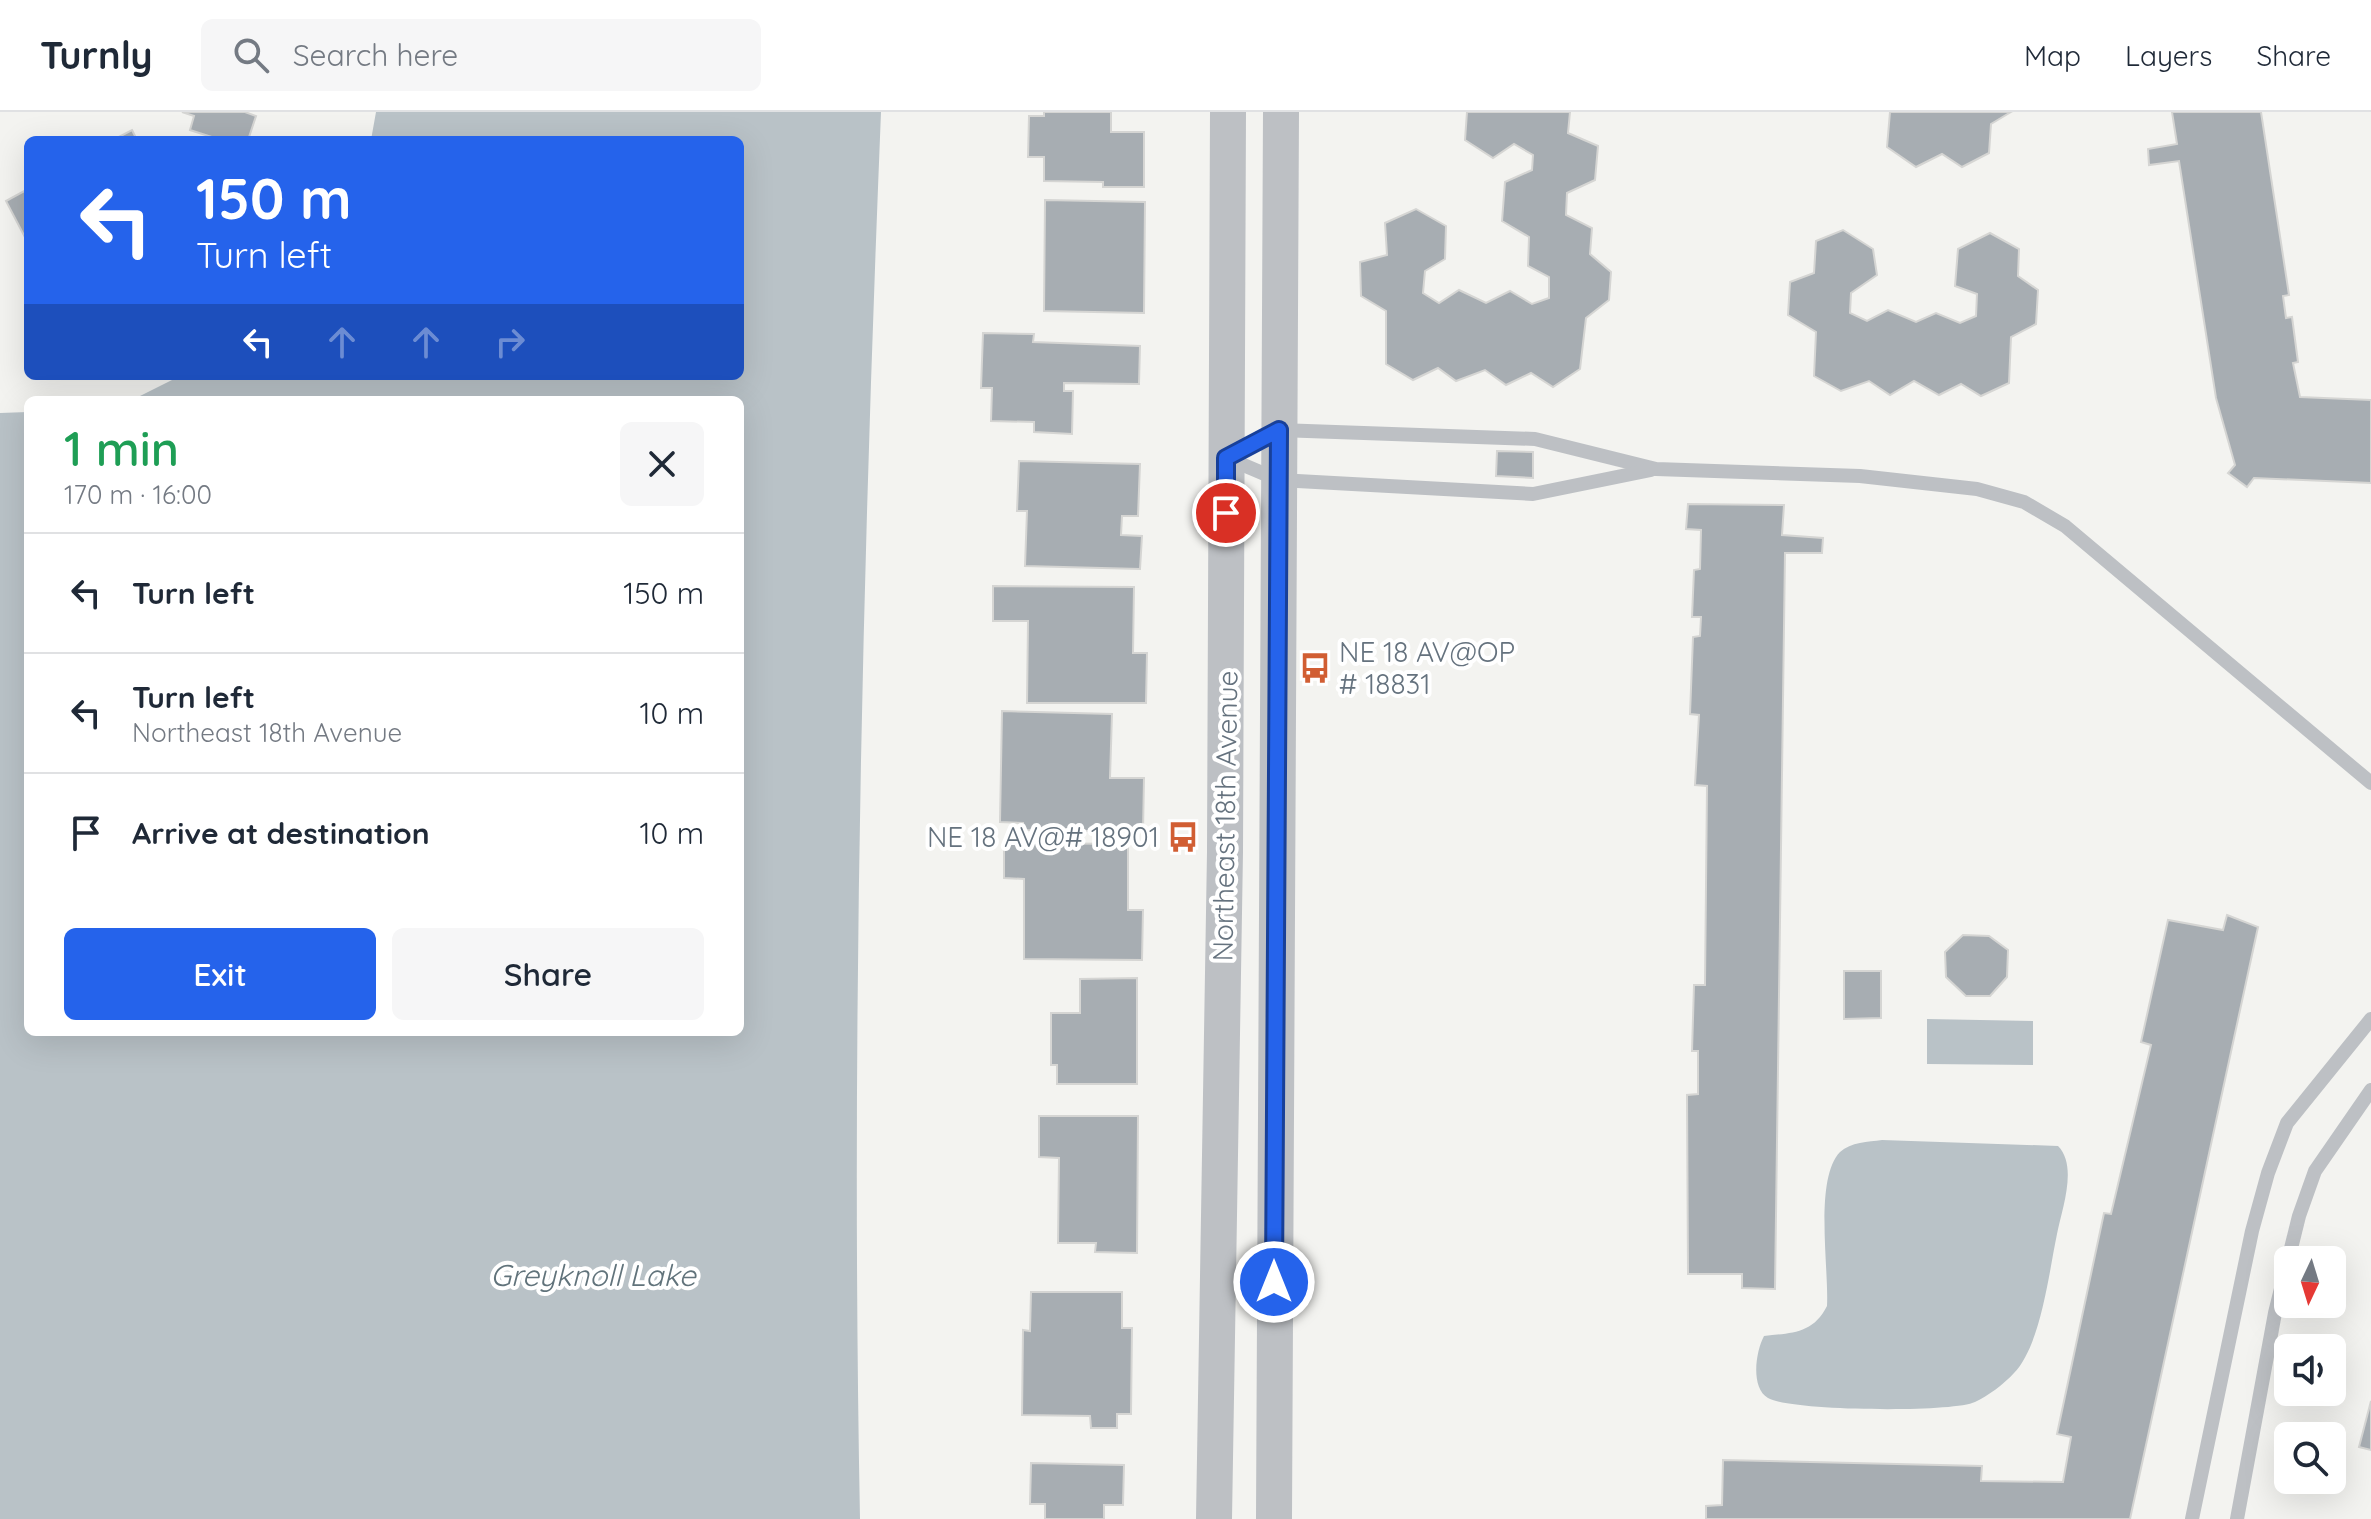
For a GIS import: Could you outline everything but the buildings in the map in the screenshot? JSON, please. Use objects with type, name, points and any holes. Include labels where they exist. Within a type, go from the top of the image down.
[{"type":"street","name":"Northeast 18th Avenue","points":[[1214,1519],[1224,951],[1228,112]]},
{"type":"street","name":"Northeast 18th Avenue","points":[[1274,1519],[1274,901],[1281,112]]},
{"type":"lane","points":[[1226,458],[1279,430],[1535,439],[1656,469],[1916,480],[1977,489],[2024,502],[2065,526],[2371,783]]},
{"type":"lane","points":[[1226,458],[1279,480],[1533,494],[1656,469]]},
{"type":"lane","points":[[2192,1519],[2249,1244],[2268,1173],[2287,1123],[2371,1019]]},
{"type":"lane","points":[[2237,1519],[2275,1313],[2299,1216],[2315,1171],[2371,1090]]},
{"type":"water","name":"Greyknoll Lake","points":[[376,112],[881,112],[868,463],[860,815],[857,1167],[860,1519],[0,1519],[0,413],[24,412],[24,1036],[744,1036],[744,396],[140,396],[172,380],[744,380],[744,136],[372,136]]},
{"type":"water","points":[[1927,1019],[2033,1021],[2033,1065],[1927,1064]]},
{"type":"water","points":[[1882,1140],[2058,1146],[2064,1154],[2067,1188],[2043,1307],[2031,1345],[2023,1361],[2006,1381],[1975,1402],[1960,1406],[1837,1408],[1806,1406],[1768,1398],[1759,1386],[1756,1368],[1764,1336],[1792,1333],[1808,1327],[1827,1306],[1824,1225],[1827,1182],[1832,1165],[1840,1152],[1849,1146]]},
{"type":"place","name":"NE 18 AV@OP # 18831","points":[[1315,668]]},
{"type":"place","name":"NE 18 AV@# 18901","points":[[1183,837]]},
{"type":"route","points":[[1226,513],[1226,458],[1279,430],[1274,1282]]}]
